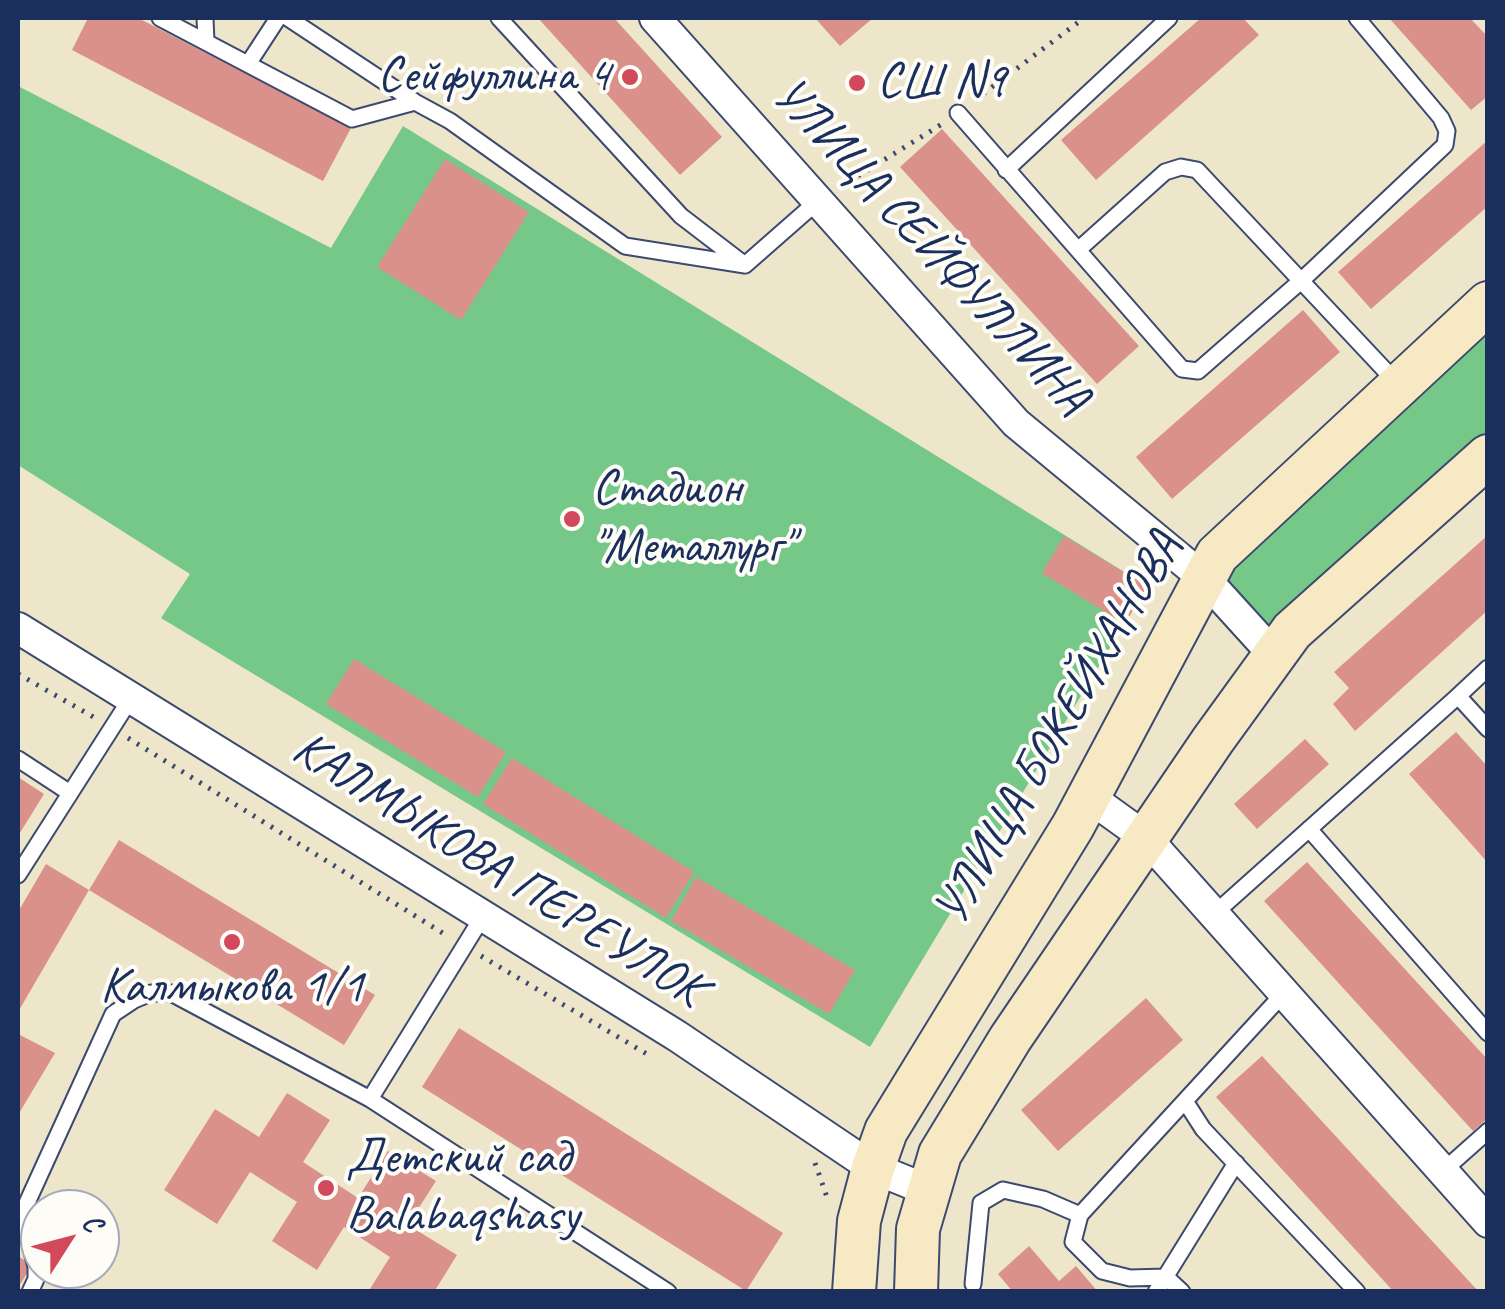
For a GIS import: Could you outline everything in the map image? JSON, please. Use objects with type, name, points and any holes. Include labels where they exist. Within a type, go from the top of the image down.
[{"type":"street","name":"УЛИЦА СЕЙФУЛЛИНА","points":[[656,18],[1016,423],[1206,580],[1274,655]]},
{"type":"street","name":"УЛИЦА БОКЕЙХАНОВА","points":[[854,1292],[859,1221],[886,1131],[1089,797],[1217,555],[1488,303]]},
{"type":"street","points":[[916,1292],[918,1229],[940,1154],[1010,1039],[1146,838],[1292,631],[1478,470]]},
{"type":"street","name":"КАЛМЫКОВА ПЕРЕУЛОК","points":[[18,628],[677,1036],[872,1168],[930,1191]]},
{"type":"street","points":[[1089,797],[1146,838],[1488,1222]]},
{"type":"lane","points":[[160,18],[352,119],[414,102]]},
{"type":"lane","points":[[206,18],[206,42]]},
{"type":"lane","points":[[248,64],[278,18]]},
{"type":"lane","points":[[288,18],[414,102],[450,121],[625,246],[746,265]]},
{"type":"lane","points":[[500,18],[681,216],[746,265]]},
{"type":"lane","points":[[1006,170],[1169,18]]},
{"type":"lane","points":[[958,112],[1182,369],[1198,371],[1302,280],[1445,145],[1447,131],[1441,118],[1357,18]]},
{"type":"lane","points":[[1078,250],[1165,172],[1181,167],[1197,170],[1399,385]]},
{"type":"lane","points":[[746,265],[819,200]]},
{"type":"lane","points":[[1214,914],[1488,668]]},
{"type":"lane","points":[[1458,696],[1488,729]]},
{"type":"lane","points":[[18,874],[131,698]]},
{"type":"lane","points":[[18,760],[70,793]]},
{"type":"lane","points":[[1309,829],[1488,1033]]},
{"type":"lane","points":[[370,1099],[483,916]]},
{"type":"lane","points":[[33,1189],[113,1014],[134,1000],[171,993],[370,1099],[668,1292]]},
{"type":"lane","points":[[1182,1292],[1166,1277],[1130,1278],[1102,1270],[1074,1242],[1080,1215],[1284,993]]},
{"type":"lane","points":[[1184,1101],[1203,1129],[1358,1292]]},
{"type":"lane","points":[[1443,1171],[1488,1131]]},
{"type":"lane","points":[[1156,1292],[1236,1163]]},
{"type":"lane","points":[[973,1284],[981,1204],[1003,1190],[1042,1199],[1080,1215]]},
{"type":"path","points":[[18,674],[659,1061]]},
{"type":"path","points":[[813,1156],[830,1208],[859,1221]]},
{"type":"green space","name":"Стадион \"Металлург\"","points":[[18,86],[331,248],[403,126],[1147,586],[870,1047],[161,618],[190,574],[18,465]]},
{"type":"green space","points":[[1487,321],[1487,436],[1275,645],[1218,575]]},
{"type":"building","points":[[88,18],[138,18],[351,128],[323,181],[72,50]]},
{"type":"building","name":"Сейфуллина 4","points":[[538,18],[614,18],[722,137],[680,175]]},
{"type":"building","points":[[815,18],[873,18],[840,46]]},
{"type":"building","points":[[1201,18],[1243,18],[1259,35],[1096,180],[1061,140]]},
{"type":"building","points":[[1389,18],[1470,18],[1488,37],[1488,96],[1471,110]]},
{"type":"building","points":[[942,129],[1139,346],[1097,384],[900,167]]},
{"type":"building","points":[[1488,140],[1488,206],[1371,309],[1338,272]]},
{"type":"building","points":[[445,159],[529,212],[461,320],[377,267]]},
{"type":"building","points":[[1303,310],[1340,352],[1172,499],[1136,457]]},
{"type":"building","points":[[1488,535],[1488,610],[1355,731],[1333,704],[1349,688],[1334,672]]},
{"type":"building","points":[[1064,536],[1147,586],[1125,624],[1042,573]]},
{"type":"building","points":[[354,659],[506,752],[478,797],[326,704]]},
{"type":"building","points":[[1456,732],[1488,767],[1488,863],[1409,774]]},
{"type":"building","points":[[1305,739],[1329,764],[1257,829],[1234,804]]},
{"type":"building","points":[[512,758],[694,872],[666,918],[483,804]]},
{"type":"building","points":[[18,777],[44,794],[18,836]]},
{"type":"building","name":"Калмыкова 1/1","points":[[119,840],[375,995],[344,1045],[89,890]]},
{"type":"building","points":[[1307,862],[1488,1060],[1488,1118],[1473,1131],[1264,901]]},
{"type":"building","points":[[46,864],[89,890],[18,1012],[18,912]]},
{"type":"building","points":[[696,877],[855,970],[829,1014],[671,921]]},
{"type":"building","points":[[1146,998],[1183,1040],[1058,1151],[1021,1110]]},
{"type":"building","points":[[459,1028],[783,1233],[746,1291],[422,1087]]},
{"type":"building","points":[[18,1034],[55,1053],[18,1115]]},
{"type":"building","points":[[1262,1056],[1479,1292],[1394,1292],[1216,1097]]},
{"type":"building","points":[[287,1093],[330,1120],[303,1162],[358,1198],[388,1151],[436,1181],[408,1225],[457,1255],[434,1292],[368,1292],[390,1257],[344,1227],[317,1270],[272,1241],[297,1202],[250,1172],[217,1224],[164,1190],[215,1109],[259,1137]]},
{"type":"building","points":[[1029,1246],[1059,1281],[1076,1266],[1098,1292],[1013,1292],[998,1274]]},
{"type":"place","name":"Сейфуллина 4","points":[[630,77]]},
{"type":"place","name":"СШ N9","points":[[857,83]]},
{"type":"place","name":"Стадион \"Металлург\"","points":[[572,519]]},
{"type":"place","name":"Калмыкова 1/1","points":[[232,942]]},
{"type":"place","name":"Детский сад Balabaqshasy","points":[[326,1188]]}]
